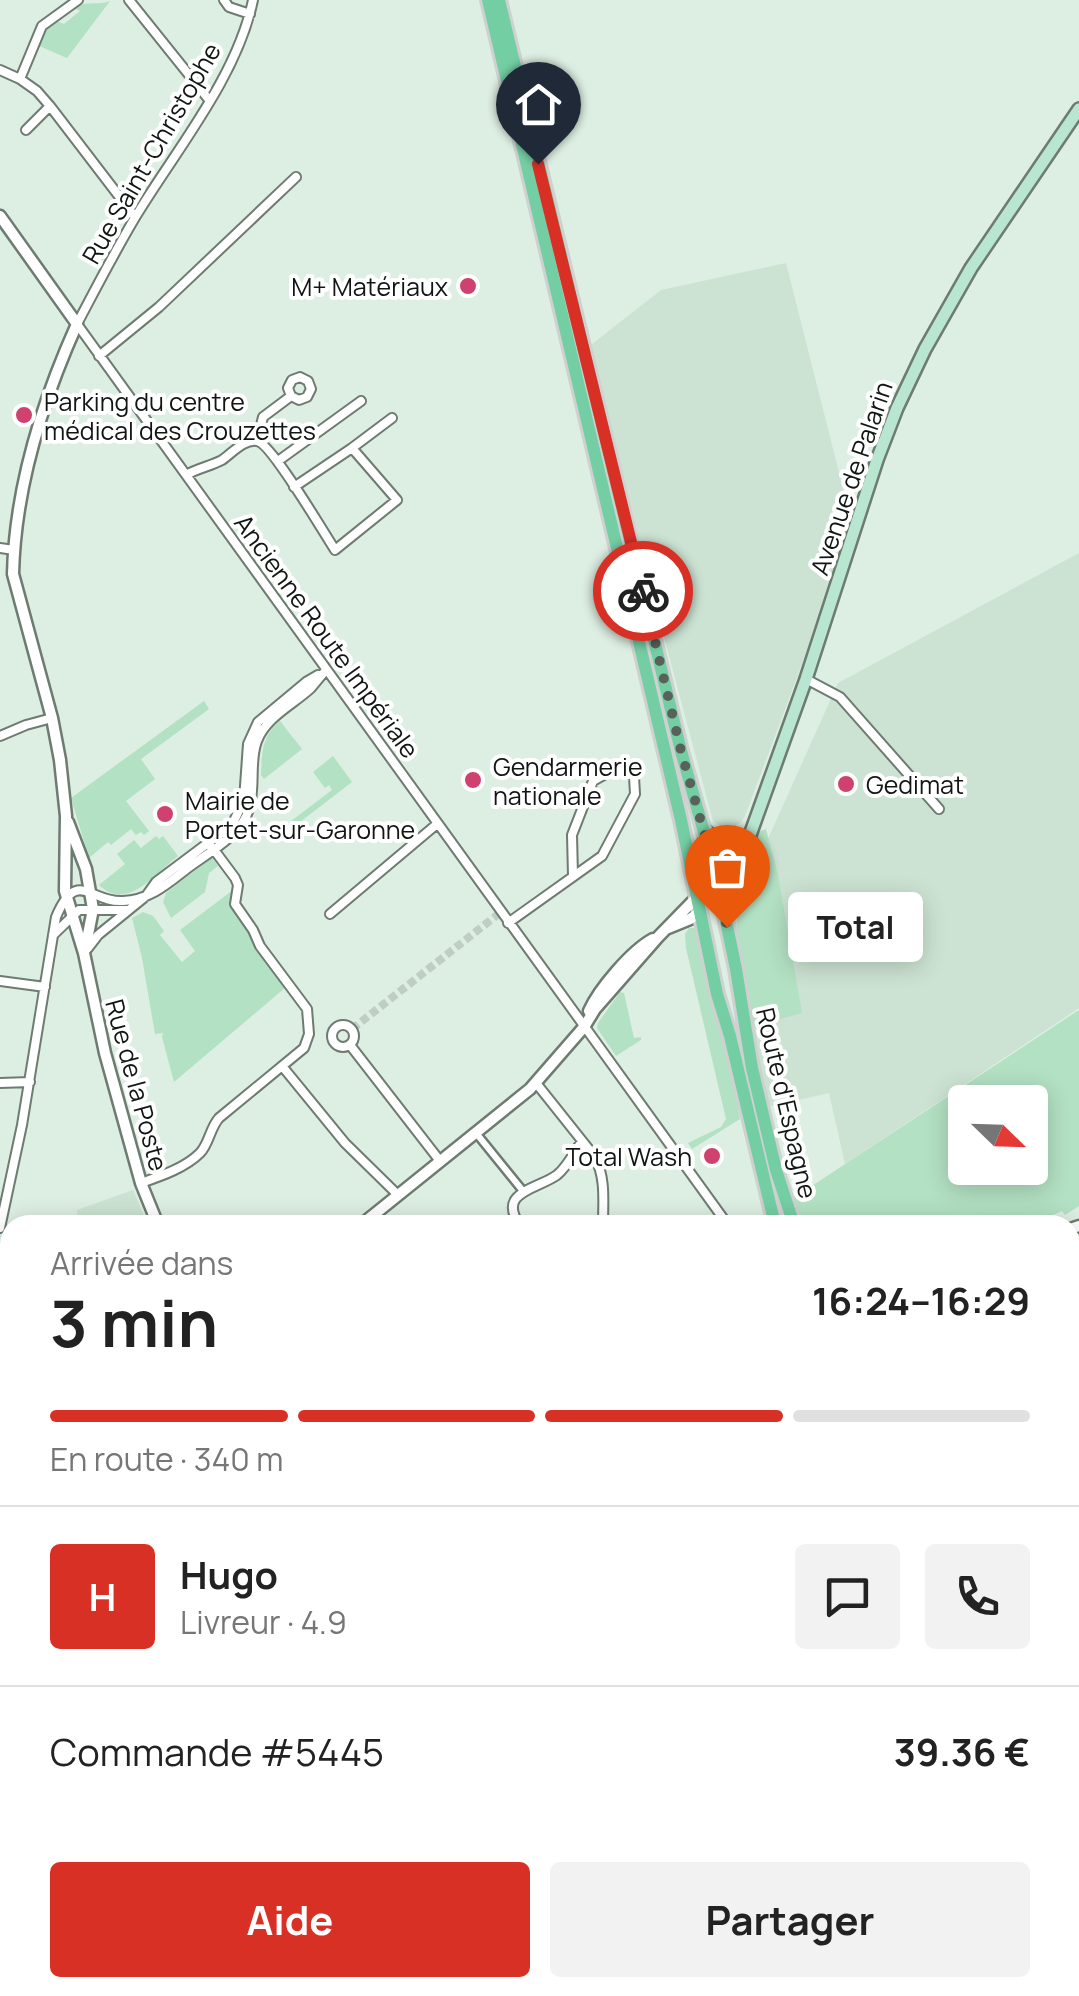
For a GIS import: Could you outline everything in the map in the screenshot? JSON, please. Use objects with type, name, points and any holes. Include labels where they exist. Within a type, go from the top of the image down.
[{"type":"main road","name":"Route d'Espagne","points":[[488,0],[682,820],[717,994],[773,1215]]},
{"type":"main road","name":"Route d'Espagne","points":[[499,0],[681,751],[717,878],[752,1068],[791,1215]]},
{"type":"main road","name":"Avenue de Palarin","points":[[720,896],[738,877],[744,862],[747,843],[806,680],[881,447],[910,380],[971,268],[1079,109]]},
{"type":"main road","points":[[701,822],[707,833],[723,843],[747,843]]},
{"type":"main road","name":"Avenue de Palarin","points":[[717,878],[731,868],[747,843]]},
{"type":"main road","points":[[696,898],[717,878]]},
{"type":"main road","points":[[699,912],[720,896]]},
{"type":"street","points":[[20,79],[42,26],[78,0]]},
{"type":"street","points":[[129,0],[210,101]]},
{"type":"street","points":[[224,0],[228,7],[250,14]]},
{"type":"street","name":"Rue Saint-Christophe","points":[[77,324],[135,217],[224,76],[253,0]]},
{"type":"street","points":[[0,70],[37,90],[135,217]]},
{"type":"street","points":[[26,130],[50,106]]},
{"type":"street","points":[[99,356],[159,307],[296,177]]},
{"type":"street","name":"Ancienne Route Impériale","points":[[0,216],[721,1215]]},
{"type":"street","points":[[66,816],[52,718],[13,574],[36,428],[77,324]]},
{"type":"street","points":[[257,441],[263,417],[291,396]]},
{"type":"street","points":[[278,461],[362,401]]},
{"type":"street","points":[[294,487],[392,418]]},
{"type":"street","points":[[186,475],[218,463],[248,442],[265,444],[336,550],[398,500],[352,448]]},
{"type":"street","points":[[0,548],[14,550]]},
{"type":"street","points":[[84,953],[98,934],[146,896],[156,882],[210,846],[232,825],[242,808],[248,744],[258,722],[326,670]]},
{"type":"street","points":[[806,680],[840,697],[939,809]]},
{"type":"street","points":[[0,736],[52,718]]},
{"type":"street","points":[[508,923],[574,876],[602,856],[635,794],[634,777],[618,767],[593,781],[572,835],[574,876]]},
{"type":"street","name":"Rue de la Poste","points":[[66,816],[86,869],[92,910],[84,953]]},
{"type":"street","name":"Rue de la Poste","points":[[66,816],[66,891],[101,1036],[154,1215]]},
{"type":"street","points":[[330,914],[438,824]]},
{"type":"street","points":[[142,1183],[170,1173],[202,1152],[219,1118],[308,1042],[304,1004],[260,946],[235,904],[235,878],[210,846]]},
{"type":"street","points":[[3,1215],[61,904],[75,891],[89,891],[114,901],[146,896]]},
{"type":"street","points":[[373,1215],[536,1083],[658,937],[696,898]]},
{"type":"street","points":[[53,936],[78,910],[131,909]]},
{"type":"street","points":[[667,928],[699,912]]},
{"type":"street","points":[[0,981],[46,988]]},
{"type":"street","points":[[350,1045],[440,1162]]},
{"type":"street","points":[[282,1066],[345,1144],[398,1195]]},
{"type":"street","points":[[0,1084],[30,1082]]},
{"type":"street","points":[[536,1083],[595,1157],[603,1180],[603,1215]]},
{"type":"street","points":[[476,1133],[523,1191]]},
{"type":"street","points":[[514,1215],[513,1202],[523,1191],[558,1174],[582,1141]]},
{"type":"street","points":[[0,1165],[12,1167]]},
{"type":"shaded area","points":[[786,263],[853,528],[745,816],[733,827],[724,828],[713,821],[587,348],[661,290]]},
{"type":"shaded area","points":[[1079,553],[1079,1008],[964,1085],[948,1085],[948,1095],[845,1164],[829,1093],[768,1107],[732,919],[838,683]]},
{"type":"shaded area","points":[[133,1190],[144,1215],[77,1215],[77,1210]]},
{"type":"green space","points":[[110,1],[67,58],[37,45],[43,30],[56,21],[64,24],[80,11],[74,8]]},
{"type":"green space","points":[[204,701],[209,709],[141,759],[155,779],[126,801],[149,831],[136,835],[131,829],[89,858],[71,798]]},
{"type":"green space","points":[[280,721],[302,749],[264,779],[264,745]]},
{"type":"green space","points":[[333,756],[352,782],[287,832],[289,837],[285,840],[278,831],[332,790],[329,785],[325,788],[313,772]]},
{"type":"green space","points":[[766,829],[802,1013],[752,1027],[738,953],[738,905],[748,857],[758,832]]},
{"type":"green space","points":[[156,836],[163,836],[178,856],[130,892],[109,892],[99,885],[125,864],[117,854],[134,840],[141,848]]},
{"type":"green space","points":[[212,857],[218,866],[209,873],[205,892],[171,918],[163,902],[166,893]]},
{"type":"green space","points":[[233,890],[233,908],[286,987],[174,1082],[163,1033],[155,1034],[132,918],[143,912],[153,916],[164,931],[160,935],[182,962],[195,951],[180,930]]},
{"type":"green space","points":[[689,928],[698,932],[723,1029],[740,1119],[692,1149],[688,1143],[721,1127],[726,1119],[686,948],[685,934]]},
{"type":"green space","points":[[620,992],[624,993],[634,1038],[641,1040],[616,1056],[597,1028]]},
{"type":"green space","points":[[1079,1010],[1079,1206],[1065,1215],[1062,1211],[1053,1215],[794,1215],[789,1201],[948,1096],[948,1185],[1048,1185],[1048,1085],[965,1085]]},
{"type":"tunnel","points":[[352,1029],[501,912]]},
{"type":"way so far","points":[[643,591],[727,927]]},
{"type":"place","name":"M+ Matériaux","points":[[468,286]]},
{"type":"place","name":"Parking du centre médical des Crouzettes","points":[[24,415]]},
{"type":"place","name":"Gendarmerie nationale","points":[[473,780]]},
{"type":"place","name":"Gedimat","points":[[846,784]]},
{"type":"place","name":"Mairie de Portet-sur-Garonne","points":[[165,814]]},
{"type":"place","name":"Total","points":[[727,927]]},
{"type":"place","name":"Total Wash","points":[[712,1156]]},
{"type":"route","points":[[538,164],[643,591]]}]
